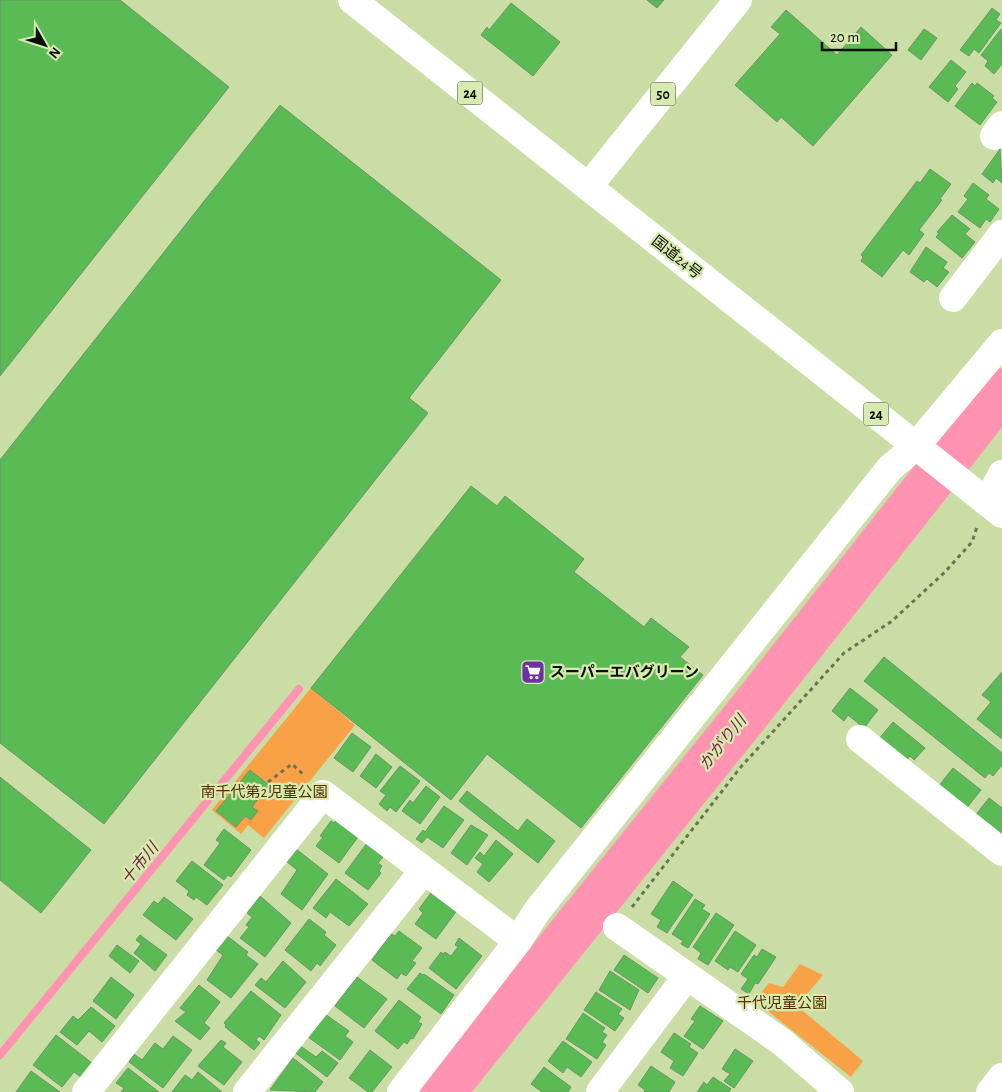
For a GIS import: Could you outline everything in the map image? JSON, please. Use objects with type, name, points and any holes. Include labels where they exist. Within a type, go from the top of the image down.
[{"type":"main road","name":"国道24号","points":[[352,0],[988,503]]},
{"type":"main road","name":"50","points":[[588,187],[738,0]]},
{"type":"main road","points":[[954,298],[1002,234]]},
{"type":"main road","points":[[401,1092],[518,941],[537,911],[890,468],[920,449],[1002,343]]},
{"type":"main road","points":[[988,503],[1002,474]]},
{"type":"main road","points":[[860,739],[1002,852]]},
{"type":"main road","points":[[86,1092],[323,794],[518,941]]},
{"type":"main road","points":[[247,1092],[424,870]]},
{"type":"main road","points":[[617,927],[782,1042],[840,1092]]},
{"type":"main road","points":[[600,1092],[687,976]]},
{"type":"main road","points":[[990,1092],[1002,1077]]},
{"type":"path","points":[[617,927],[740,768],[844,653],[892,621],[945,572],[972,542],[988,503]]},
{"type":"path","points":[[268,782],[292,764],[323,794]]},
{"type":"green space","name":"南千代第2児童公園","points":[[311,688],[355,725],[264,838],[248,825],[241,834],[212,810]]},
{"type":"green space","name":"千代児童公園","points":[[800,964],[823,975],[797,1006],[863,1061],[851,1077],[755,1001],[769,983],[783,987]]},
{"type":"building","points":[[0,0],[120,0],[229,87],[0,376]]},
{"type":"building","points":[[647,0],[664,0],[657,8]]},
{"type":"building","points":[[511,3],[560,42],[533,76],[481,35],[487,27],[489,30]]},
{"type":"building","points":[[992,8],[1000,14],[996,20],[1001,23],[979,53],[974,49],[969,56],[960,50]]},
{"type":"building","points":[[786,10],[837,55],[861,27],[892,55],[813,146],[781,117],[777,122],[735,85],[780,34],[771,27]]},
{"type":"building","points":[[924,29],[937,38],[921,60],[908,50]]},
{"type":"building","points":[[1001,29],[1002,64],[994,74],[985,66],[988,61],[981,55]]},
{"type":"building","points":[[951,60],[966,72],[955,86],[958,89],[948,102],[929,87]]},
{"type":"building","points":[[972,83],[975,86],[977,83],[994,96],[992,98],[997,102],[980,125],[955,106]]},
{"type":"building","points":[[280,105],[501,280],[409,398],[428,413],[104,824],[0,743],[0,460]]},
{"type":"building","points":[[1000,149],[1002,183],[996,178],[993,183],[982,174]]},
{"type":"building","points":[[930,169],[951,184],[940,199],[942,200],[919,230],[924,234],[909,255],[903,250],[882,277],[861,261],[863,257],[861,255],[917,181],[920,183]]},
{"type":"building","points":[[973,183],[989,195],[986,199],[999,209],[990,222],[986,219],[980,228],[958,212],[968,199],[964,196]]},
{"type":"building","points":[[952,215],[970,229],[965,234],[975,242],[962,258],[936,237],[939,233],[937,232]]},
{"type":"building","points":[[926,247],[947,262],[943,268],[949,272],[937,287],[927,279],[924,282],[910,272]]},
{"type":"building","points":[[471,486],[497,506],[505,496],[584,559],[574,572],[644,627],[651,618],[689,647],[680,657],[703,675],[581,828],[487,754],[451,800],[311,688]]},
{"type":"building","points":[[884,657],[1002,753],[1002,765],[993,776],[989,773],[985,778],[864,681]]},
{"type":"building","points":[[1002,672],[1002,739],[977,719],[991,702],[982,695]]},
{"type":"building","points":[[850,688],[878,710],[864,728],[848,715],[844,721],[832,711]]},
{"type":"building","points":[[893,722],[925,748],[914,760],[910,756],[905,762],[878,740]]},
{"type":"building","points":[[352,733],[371,747],[353,772],[334,758]]},
{"type":"building","points":[[376,754],[392,767],[376,788],[360,776]]},
{"type":"building","points":[[400,766],[420,781],[396,812],[390,807],[387,811],[379,804],[386,795],[380,791]]},
{"type":"building","points":[[953,768],[981,790],[965,810],[938,787]]},
{"type":"building","points":[[250,770],[269,785],[252,807],[258,811],[251,820],[245,816],[236,827],[216,811]]},
{"type":"building","points":[[0,777],[91,850],[41,913],[0,880]]},
{"type":"building","points":[[426,786],[440,797],[420,824],[402,811],[410,800],[413,803]]},
{"type":"building","points":[[467,791],[518,831],[527,819],[555,841],[538,863],[459,801]]},
{"type":"building","points":[[989,798],[1002,808],[1002,838],[974,817]]},
{"type":"building","points":[[444,806],[464,820],[443,848],[427,837],[422,843],[416,839],[423,830],[425,832]]},
{"type":"building","points":[[336,820],[358,837],[339,863],[316,846],[323,837],[320,836],[331,821],[334,823]]},
{"type":"building","points":[[471,825],[488,835],[467,865],[451,853]]},
{"type":"building","points":[[224,829],[251,850],[231,877],[228,875],[224,880],[204,865],[220,843],[216,840]]},
{"type":"building","points":[[370,839],[387,852],[378,863],[382,866],[379,871],[381,873],[368,890],[345,873]]},
{"type":"building","points":[[496,840],[513,854],[489,882],[477,872],[483,864],[475,858],[480,852],[484,856]]},
{"type":"building","points":[[296,849],[328,874],[302,910],[281,894],[297,870],[286,861]]},
{"type":"building","points":[[192,861],[223,885],[207,905],[196,897],[194,900],[187,895],[189,891],[176,881]]},
{"type":"building","points":[[336,879],[368,904],[349,926],[330,912],[326,918],[313,908]]},
{"type":"building","points":[[673,881],[693,895],[667,933],[657,927],[661,920],[651,914]]},
{"type":"building","points":[[433,890],[458,909],[436,939],[415,924],[423,913],[419,909]]},
{"type":"building","points":[[260,896],[291,923],[265,957],[240,938],[249,927],[246,925],[252,917],[247,913]]},
{"type":"building","points":[[164,897],[193,919],[176,940],[143,915],[154,901],[158,904]]},
{"type":"building","points":[[695,899],[705,905],[702,909],[710,914],[688,948],[681,944],[683,941],[672,934]]},
{"type":"building","points":[[716,913],[734,925],[708,965],[698,959],[701,953],[693,947]]},
{"type":"building","points":[[309,919],[326,932],[324,935],[336,945],[320,966],[317,963],[311,971],[285,950]]},
{"type":"building","points":[[399,931],[422,948],[412,961],[416,963],[406,976],[401,973],[397,979],[372,960],[391,934],[395,936]]},
{"type":"building","points":[[735,931],[756,945],[738,972],[730,967],[728,970],[715,961]]},
{"type":"building","points":[[140,935],[167,955],[155,971],[134,953],[141,944],[136,940]]},
{"type":"building","points":[[227,936],[248,952],[246,955],[258,964],[231,998],[207,980],[223,955],[216,950]]},
{"type":"building","points":[[459,938],[482,956],[456,989],[429,968],[441,952],[451,956],[458,947],[455,945]]},
{"type":"building","points":[[117,945],[139,961],[130,973],[109,956]]},
{"type":"building","points":[[762,949],[776,957],[758,984],[755,983],[749,994],[741,989],[748,979],[741,974],[754,955],[757,957]]},
{"type":"building","points":[[624,955],[658,978],[648,993],[614,970]]},
{"type":"building","points":[[283,961],[306,982],[285,1008],[255,985],[261,978],[266,982]]},
{"type":"building","points":[[610,971],[639,990],[630,1010],[599,990]]},
{"type":"building","points":[[420,973],[454,995],[441,1014],[407,989]]},
{"type":"building","points":[[111,977],[134,995],[116,1019],[93,1001]]},
{"type":"building","points":[[357,977],[387,999],[364,1028],[335,1006]]},
{"type":"building","points":[[199,985],[220,1002],[204,1023],[210,1028],[200,1040],[175,1021],[186,1012],[180,1008]]},
{"type":"building","points":[[251,991],[281,1015],[264,1040],[259,1036],[256,1040],[260,1043],[254,1050],[225,1027],[224,1023]]},
{"type":"building","points":[[596,992],[622,1009],[618,1014],[624,1018],[615,1031],[584,1010]]},
{"type":"building","points":[[399,1000],[421,1017],[418,1022],[422,1024],[413,1039],[411,1038],[407,1044],[404,1042],[398,1049],[375,1031]]},
{"type":"building","points":[[700,1006],[723,1021],[703,1049],[684,1036],[695,1021],[691,1019]]},
{"type":"building","points":[[91,1007],[115,1026],[102,1042],[89,1031],[77,1045],[60,1032],[73,1016],[78,1020]]},
{"type":"building","points":[[583,1013],[605,1028],[602,1032],[607,1035],[602,1042],[606,1045],[597,1059],[566,1039]]},
{"type":"building","points":[[325,1014],[349,1031],[345,1036],[353,1042],[340,1060],[308,1037]]},
{"type":"building","points":[[674,1033],[691,1044],[689,1047],[698,1053],[683,1076],[670,1068],[674,1061],[661,1052]]},
{"type":"building","points":[[56,1035],[92,1063],[81,1077],[74,1072],[62,1087],[33,1065]]},
{"type":"building","points":[[173,1036],[192,1050],[163,1088],[129,1062],[134,1054],[142,1060],[155,1043],[163,1049]]},
{"type":"building","points":[[221,1040],[226,1043],[223,1047],[242,1062],[224,1085],[198,1066]]},
{"type":"building","points":[[563,1041],[592,1062],[581,1077],[567,1067],[563,1073],[548,1061]]},
{"type":"building","points":[[299,1045],[316,1057],[322,1051],[338,1063],[327,1077],[293,1051]]},
{"type":"building","points":[[735,1049],[753,1061],[734,1088],[724,1081],[730,1074],[722,1069]]},
{"type":"building","points":[[370,1050],[392,1067],[372,1092],[368,1092],[349,1078]]},
{"type":"building","points":[[293,1058],[323,1082],[315,1092],[270,1090]]},
{"type":"building","points":[[651,1066],[675,1082],[669,1092],[644,1092],[645,1090],[638,1085]]},
{"type":"building","points":[[544,1067],[571,1087],[568,1092],[542,1092],[531,1084]]},
{"type":"building","points":[[128,1068],[159,1092],[121,1092],[124,1088],[116,1083]]},
{"type":"building","points":[[31,1071],[60,1092],[16,1092]]},
{"type":"building","points":[[198,1072],[222,1092],[172,1092],[185,1075],[192,1080]]},
{"type":"building","points":[[713,1077],[731,1089],[729,1092],[697,1092],[704,1082],[707,1085]]},
{"type":"waterway","name":"かがり川","points":[[443,1092],[752,708],[1002,391]]},
{"type":"waterway","name":"十市川","points":[[0,1055],[299,689]]},
{"type":"place","name":"スーパーエバグリーン","points":[[533,672]]}]
